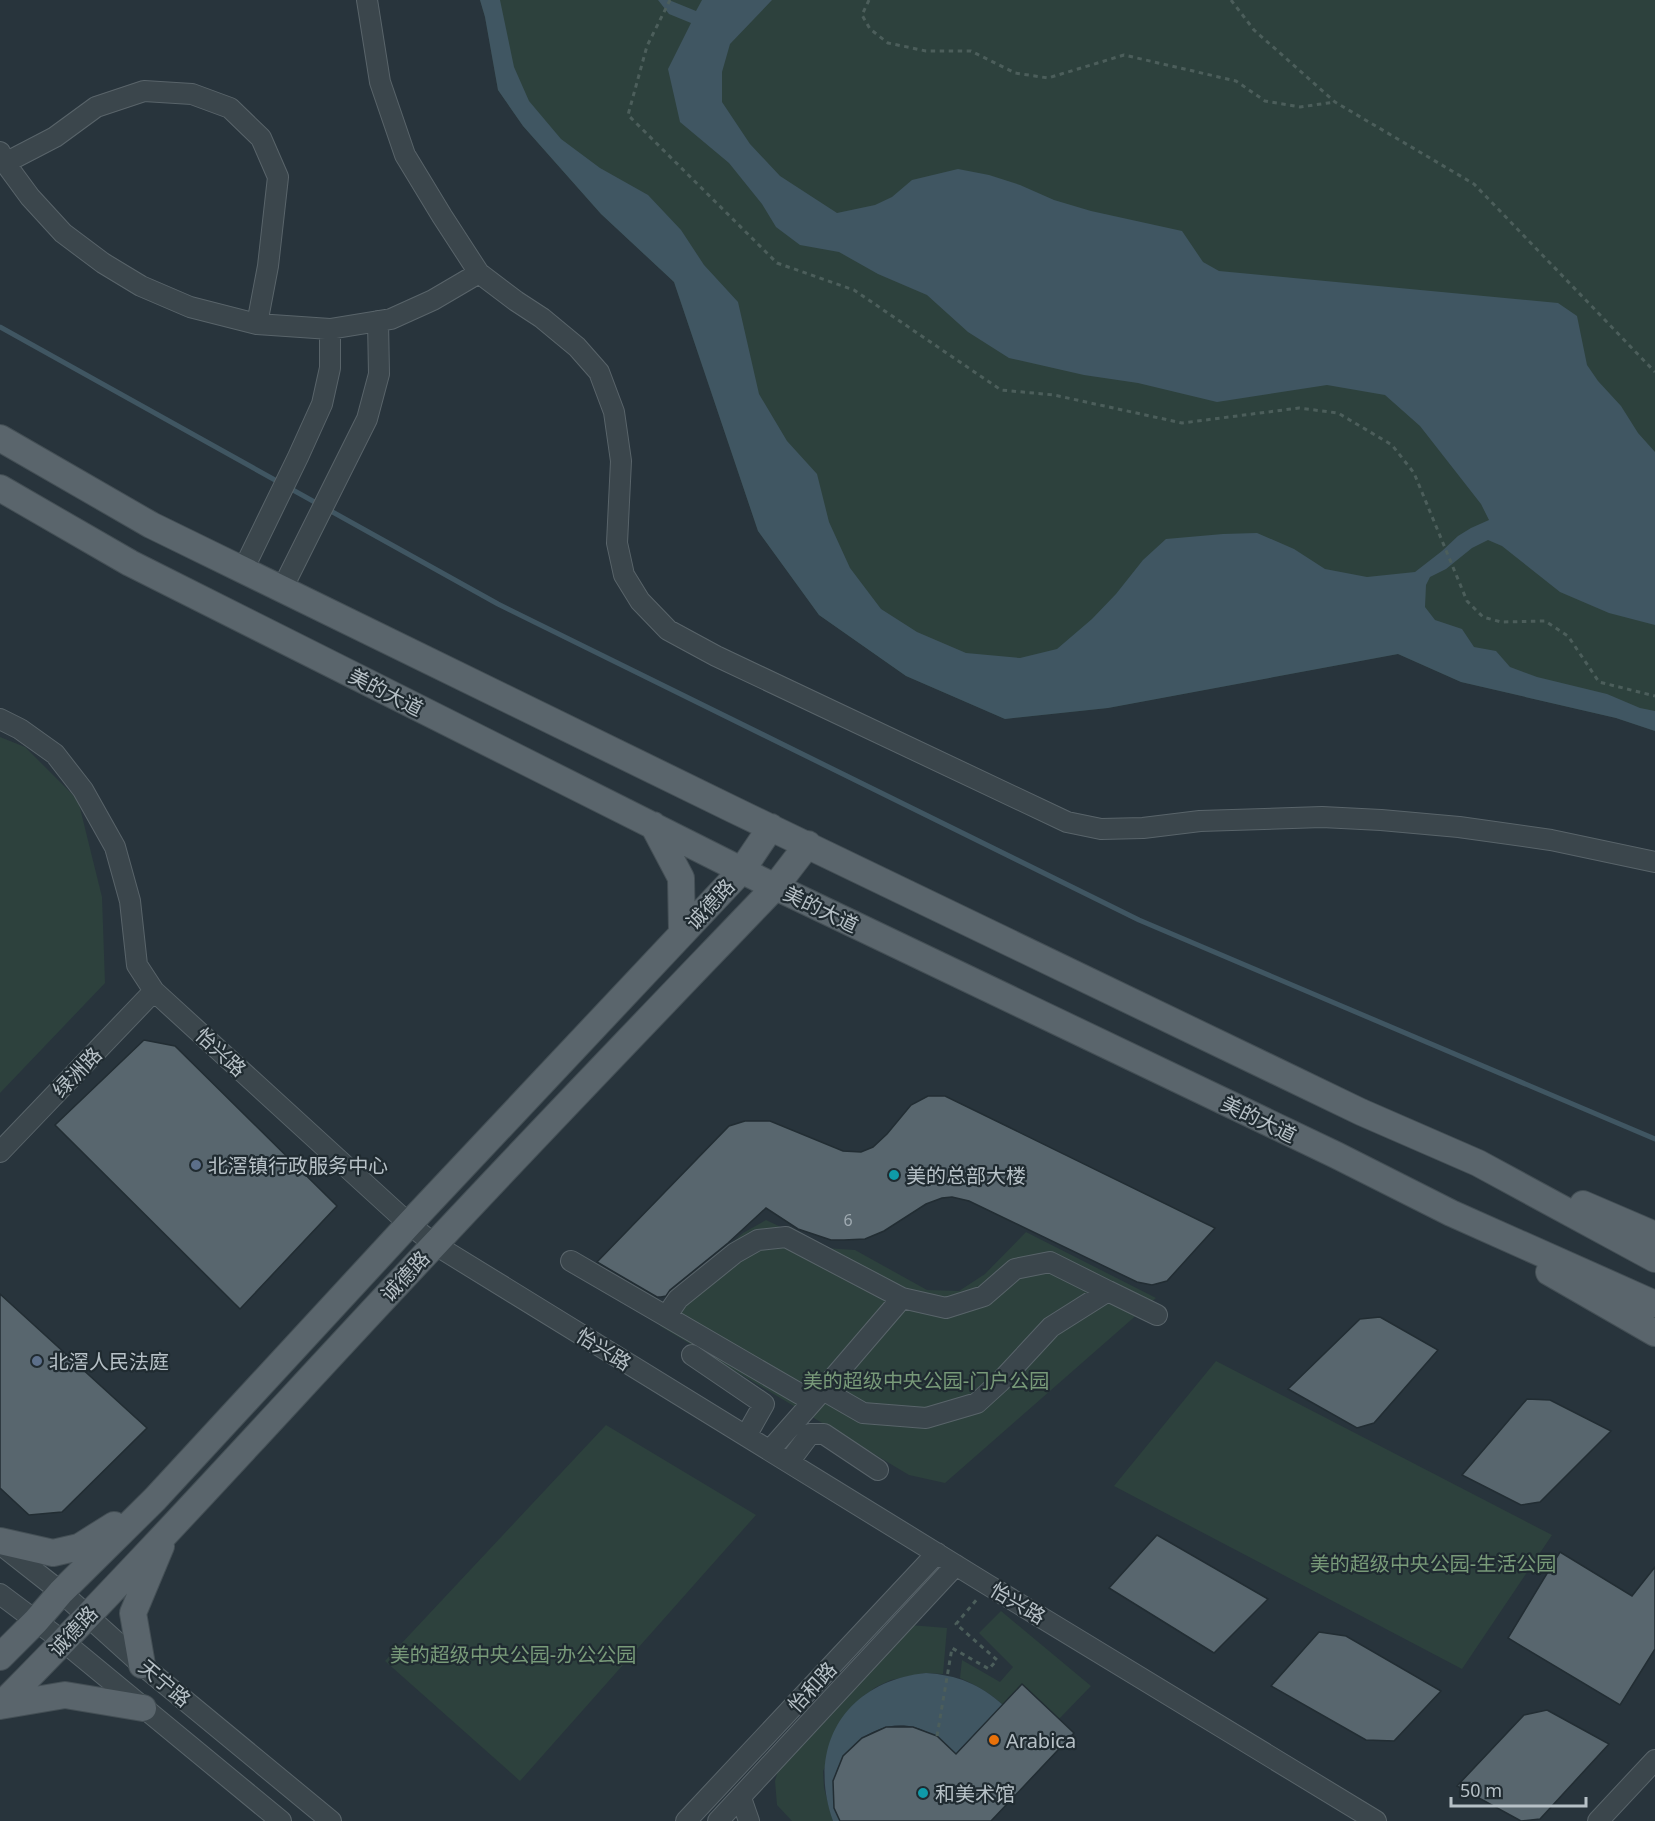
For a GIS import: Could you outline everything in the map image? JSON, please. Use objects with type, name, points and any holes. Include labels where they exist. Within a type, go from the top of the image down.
[{"type":"main road","points":[[0,438],[151,525],[1361,1112],[1478,1163],[1622,1219],[1655,1235]]},
{"type":"main road","name":"美的大道","points":[[0,488],[130,563],[775,887],[1336,1155],[1451,1214],[1655,1304]]},
{"type":"main road","points":[[653,825],[681,878],[682,933]]},
{"type":"main road","name":"诚德路","points":[[0,1657],[61,1592],[155,1499],[409,1224],[742,870],[771,827]]},
{"type":"main road","name":"诚德路","points":[[0,1706],[64,1642],[434,1244],[775,887],[808,844]]},
{"type":"main road","points":[[1478,1163],[1655,1258]]},
{"type":"main road","points":[[1451,1214],[1655,1333]]},
{"type":"main road","points":[[0,1542],[53,1553],[79,1547],[155,1499]]},
{"type":"main road","points":[[142,1665],[133,1613],[166,1533]]},
{"type":"main road","points":[[0,1706],[65,1695],[143,1708]]},
{"type":"street","points":[[367,0],[380,82],[405,155],[479,273],[577,346],[599,372],[614,412],[621,461],[618,543],[624,574],[640,601],[668,630],[716,656],[1067,822],[1101,829],[1143,828],[1200,821],[1322,818],[1381,820],[1459,827],[1551,840],[1655,862]]},
{"type":"street","points":[[257,324],[268,266],[278,177],[261,138],[230,108],[192,94],[144,91],[96,107],[55,137],[2,157],[30,196],[63,233],[103,263],[141,286],[190,307],[257,324],[330,329],[390,319],[433,300],[479,273]]},
{"type":"street","points":[[282,589],[367,418],[379,374],[378,321]]},
{"type":"street","points":[[243,570],[322,404],[330,368],[330,329]]},
{"type":"street","name":"怡兴路","points":[[0,719],[20,729],[55,754],[83,790],[115,847],[130,902],[137,964],[154,991],[409,1224],[434,1244],[1376,1821]]},
{"type":"street","name":"绿洲路","points":[[0,1152],[154,991]]},
{"type":"street","points":[[667,1315],[678,1299],[735,1254],[758,1240],[786,1237],[902,1298],[946,1308],[984,1296],[1016,1269],[1050,1262],[1157,1315]]},
{"type":"street","points":[[571,1261],[818,1396],[863,1413],[926,1418],[977,1403],[1052,1327],[1108,1292]]},
{"type":"street","points":[[770,1450],[902,1298]]},
{"type":"street","points":[[693,1355],[764,1404],[746,1436]]},
{"type":"street","points":[[789,1462],[810,1434],[824,1434],[879,1470]]},
{"type":"street","name":"天宁路","points":[[0,1542],[61,1592],[142,1665],[331,1821]]},
{"type":"street","name":"怡和路","points":[[686,1821],[938,1553]]},
{"type":"street","name":"怡和路","points":[[718,1821],[956,1565]]},
{"type":"street","name":"天宁路","points":[[0,1594],[64,1642],[281,1821]]},
{"type":"street","points":[[1598,1821],[1655,1760]]},
{"type":"street","points":[[741,1798],[749,1821]]},
{"type":"street","points":[[718,1821],[724,1821]]},
{"type":"path","points":[[670,0],[646,46],[628,115],[777,263],[854,290],[1000,390],[1054,395],[1182,423],[1299,408],[1338,413],[1392,445],[1414,473],[1467,601],[1483,617],[1501,622],[1545,621],[1568,636],[1599,682],[1655,696]]},
{"type":"path","points":[[869,0],[862,15],[870,29],[888,43],[926,51],[972,51],[1015,73],[1048,78],[1124,55],[1236,81],[1265,101],[1300,107],[1335,102]]},
{"type":"path","points":[[1231,0],[1254,30],[1335,102],[1474,184],[1655,372]]},
{"type":"path","points":[[937,1736],[952,1648],[989,1669],[998,1660],[956,1624],[988,1585]]},
{"type":"green space","points":[[480,0],[1655,0],[1655,731],[1616,718],[1461,682],[1398,654],[1108,708],[1005,719],[906,676],[819,615],[758,531],[674,282],[601,214],[523,126],[498,90]]},
{"type":"green space","points":[[0,737],[25,747],[78,800],[102,897],[105,983],[0,1093]]},
{"type":"green space","name":"美的超级中央公园-门户公园","points":[[766,1220],[825,1248],[855,1250],[927,1290],[959,1291],[985,1274],[1026,1232],[1156,1298],[945,1483],[909,1475],[660,1326],[666,1302],[743,1233]]},
{"type":"green space","name":"美的超级中央公园-生活公园","points":[[1216,1361],[1552,1535],[1462,1669],[1114,1486]]},
{"type":"green space","name":"美的超级中央公园-办公公园","points":[[606,1425],[756,1515],[520,1781],[385,1661]]},
{"type":"green space","points":[[1001,1611],[1091,1686],[1059,1719],[1022,1685],[1003,1705],[983,1690],[960,1678],[962,1660],[1000,1682],[1013,1667],[979,1633]]},
{"type":"green space","points":[[910,1625],[947,1628],[943,1674],[926,1673],[891,1680],[862,1697],[823,1771],[824,1788],[833,1821],[792,1821],[777,1805],[775,1781],[781,1761]]},
{"type":"water","points":[[480,0],[500,0],[514,67],[529,101],[561,139],[600,168],[648,195],[681,230],[704,265],[738,302],[759,394],[787,441],[817,474],[829,522],[850,568],[881,609],[917,632],[966,653],[1020,658],[1057,649],[1092,619],[1116,594],[1143,560],[1166,539],[1257,533],[1294,549],[1325,569],[1367,577],[1415,572],[1458,536],[1489,520],[1481,504],[1420,426],[1385,395],[1327,385],[1217,402],[1138,383],[1084,375],[1009,358],[968,332],[927,295],[878,274],[839,252],[800,245],[776,227],[762,204],[729,163],[680,122],[668,69],[691,23],[669,14],[658,0],[669,0],[696,11],[702,0],[772,0],[730,44],[722,72],[722,102],[750,144],[780,176],[837,213],[875,205],[892,197],[912,180],[958,169],[989,175],[1054,200],[1091,211],[1182,231],[1203,262],[1219,271],[1558,303],[1577,316],[1587,365],[1655,452],[1655,625],[1609,613],[1560,592],[1502,546],[1488,540],[1472,548],[1446,569],[1430,577],[1426,585],[1425,607],[1435,620],[1462,629],[1474,647],[1496,651],[1510,667],[1537,677],[1607,694],[1640,708],[1655,711],[1655,731],[1616,718],[1461,682],[1398,654],[1108,708],[1005,719],[906,676],[819,615],[758,531],[674,282],[601,214],[523,126],[498,90]]},
{"type":"water","points":[[926,1673],[958,1678],[968,1682],[986,1691],[1003,1705],[956,1754],[932,1735],[914,1727],[901,1725],[888,1727],[864,1737],[853,1746],[838,1768],[833,1791],[840,1821],[833,1821],[826,1793],[825,1767],[829,1743],[839,1722],[854,1704],[874,1689],[898,1679]]},
{"type":"building","name":"北滘镇行政服务中心","points":[[144,1040],[175,1046],[337,1206],[240,1309],[55,1125]]},
{"type":"building","name":"美的总部大楼","points":[[928,1096],[945,1096],[1215,1228],[1167,1281],[1152,1285],[1137,1282],[969,1201],[952,1197],[926,1204],[884,1231],[865,1239],[831,1240],[798,1229],[766,1208],[728,1243],[670,1290],[666,1296],[661,1297],[657,1297],[597,1262],[729,1126],[745,1121],[770,1121],[843,1151],[861,1152],[873,1147],[887,1134],[911,1105]]},
{"type":"building","name":"北滘人民法庭","points":[[0,1294],[147,1428],[62,1512],[29,1515],[0,1488]]},
{"type":"building","points":[[1380,1317],[1438,1350],[1374,1423],[1357,1428],[1288,1389],[1360,1319]]},
{"type":"building","points":[[1527,1399],[1550,1400],[1611,1431],[1540,1502],[1521,1505],[1462,1475]]},
{"type":"building","points":[[1157,1535],[1268,1599],[1214,1653],[1109,1588]]},
{"type":"building","points":[[1560,1552],[1632,1596],[1655,1567],[1655,1649],[1620,1705],[1508,1638]]},
{"type":"building","points":[[1319,1632],[1346,1636],[1441,1691],[1394,1741],[1366,1740],[1271,1686]]},
{"type":"building","points":[[1022,1684],[1074,1733],[991,1821],[840,1821],[834,1808],[833,1781],[843,1756],[862,1738],[886,1727],[913,1727],[937,1736],[956,1754]]},
{"type":"building","points":[[1547,1710],[1609,1744],[1540,1819],[1521,1821],[1457,1786],[1524,1715]]},
{"type":"waterway","points":[[0,327],[498,604],[1139,920],[1655,1139]]},
{"type":"place","name":"北滘镇行政服务中心","points":[[196,1165]]},
{"type":"place","name":"美的总部大楼","points":[[894,1175]]},
{"type":"place","name":"北滘人民法庭","points":[[37,1361]]},
{"type":"place","name":"Arabica","points":[[994,1740]]},
{"type":"place","name":"和美术馆","points":[[923,1793]]}]
